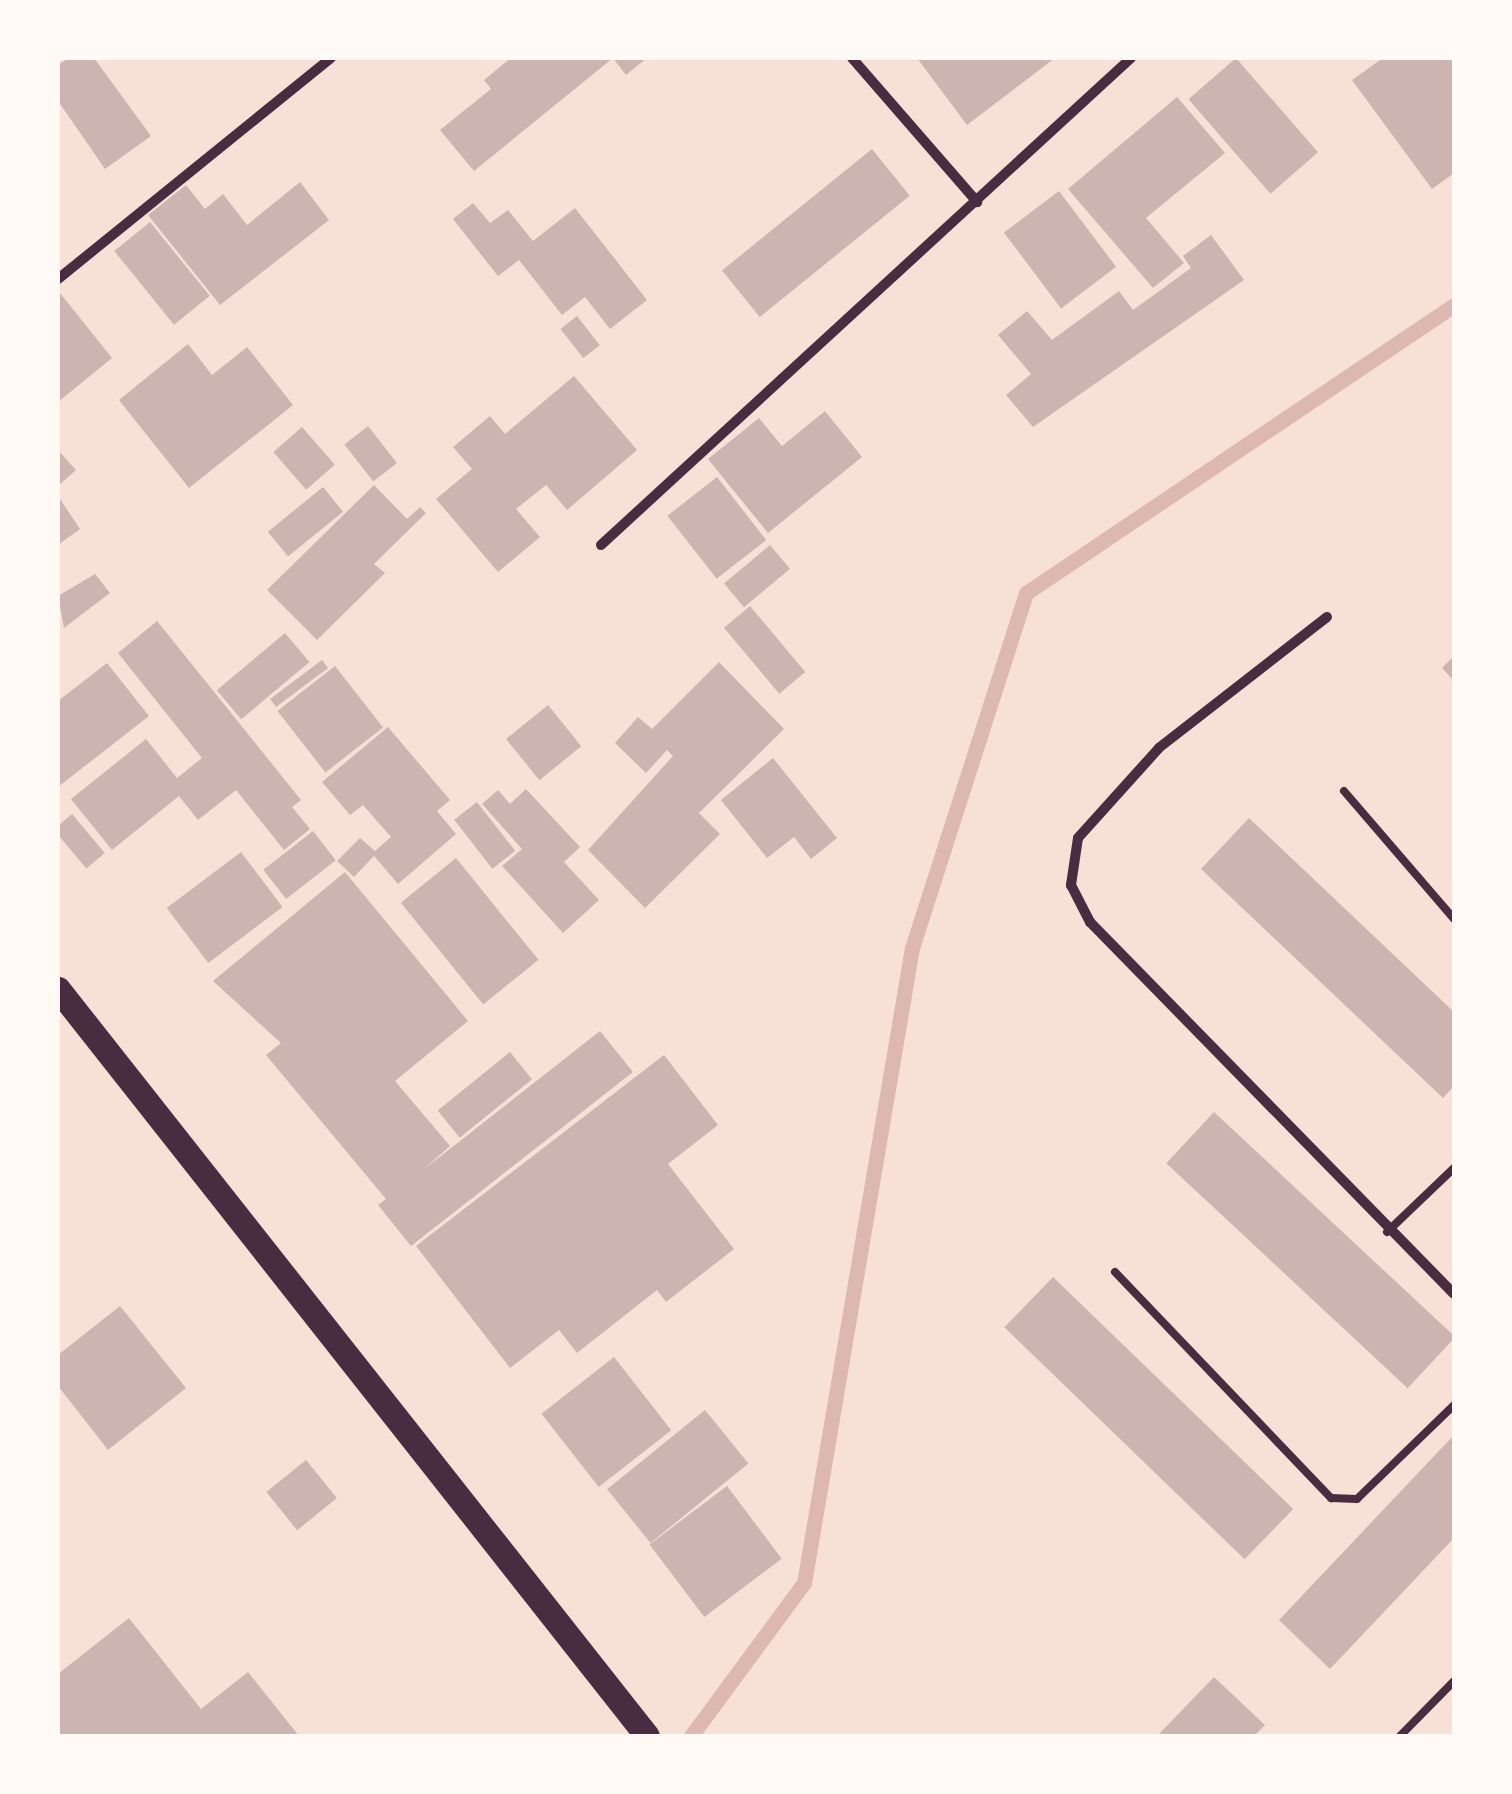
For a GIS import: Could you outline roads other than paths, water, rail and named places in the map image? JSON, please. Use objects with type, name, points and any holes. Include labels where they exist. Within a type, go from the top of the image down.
[{"type":"main road","points":[[58,989],[646,1736]]},
{"type":"street","points":[[58,279],[331,58]]},
{"type":"street","points":[[852,58],[978,202]]},
{"type":"street","points":[[601,545],[1131,58]]},
{"type":"street","points":[[1327,617],[1159,748],[1078,838],[1071,885],[1090,922],[1387,1232],[1454,1294]]},
{"type":"lane","points":[[1344,791],[1454,919]]},
{"type":"lane","points":[[1387,1232],[1454,1168]]},
{"type":"lane","points":[[1115,1272],[1331,1498],[1370,1490],[1454,1405]]},
{"type":"lane","points":[[1400,1736],[1454,1680]]},
{"type":"waterway","points":[[691,1736],[804,1583],[912,948],[1026,593],[1454,305]]}]
